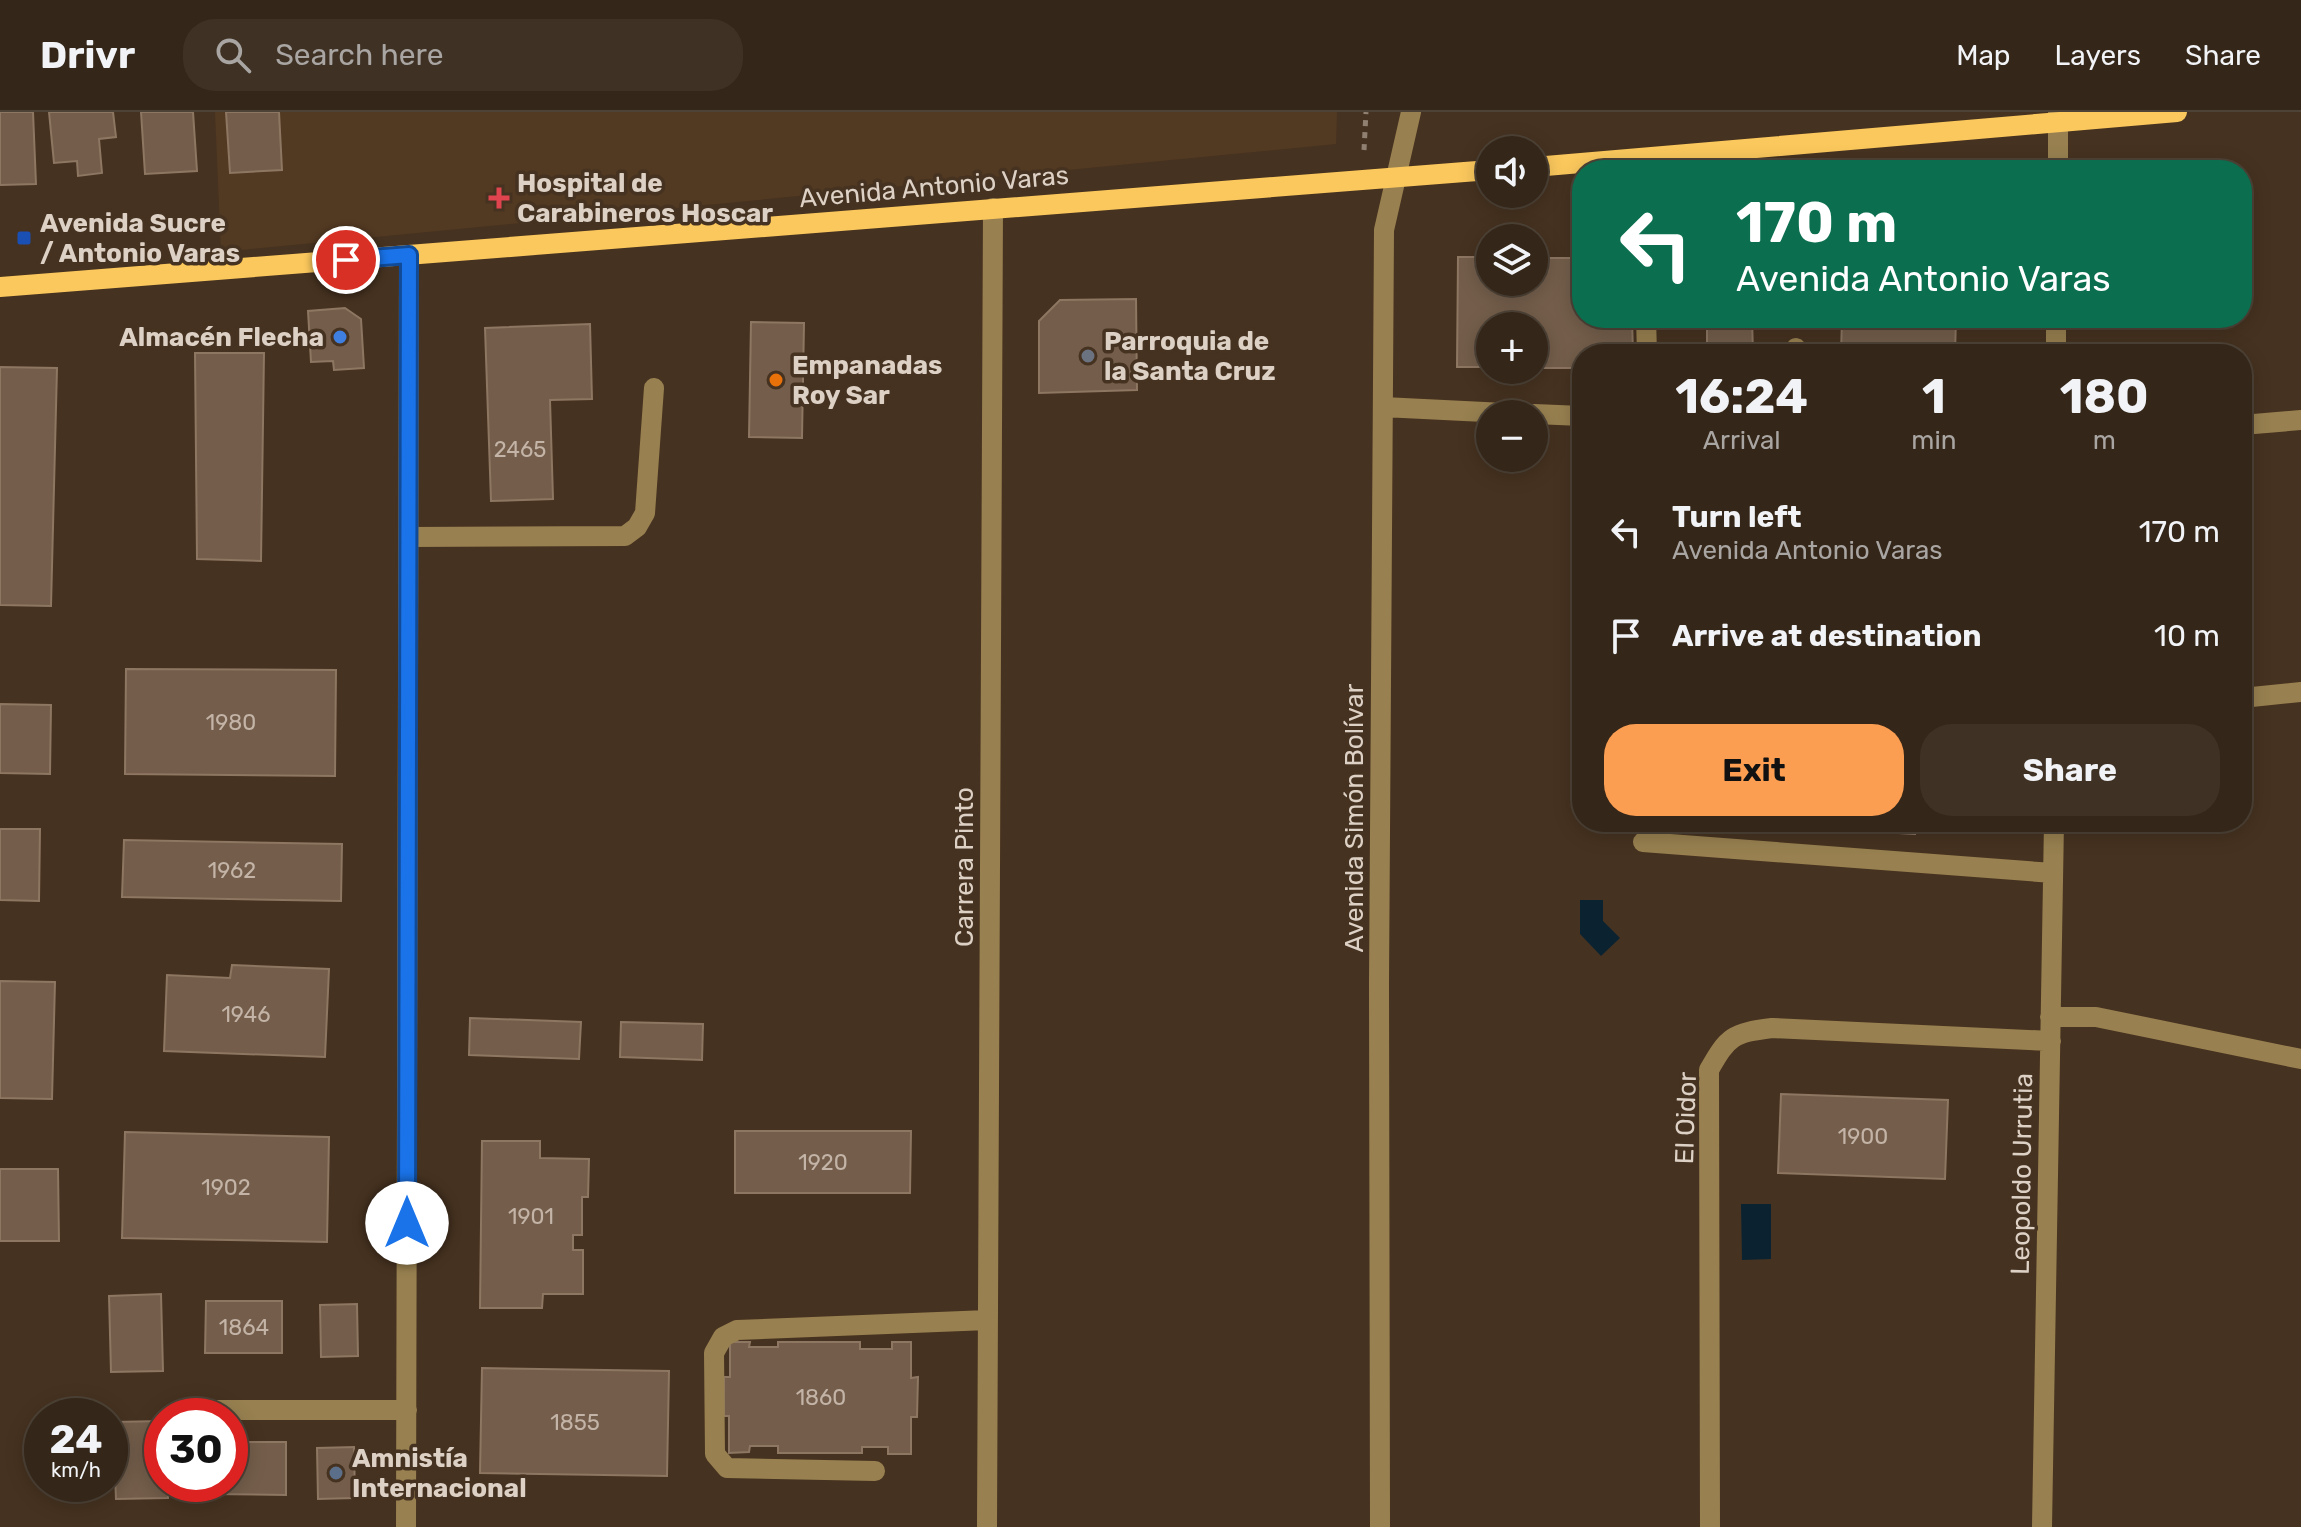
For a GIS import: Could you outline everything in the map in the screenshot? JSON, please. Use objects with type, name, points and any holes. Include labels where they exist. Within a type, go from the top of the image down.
[{"type":"main road","points":[[1674,160],[2058,117],[2177,112]]},
{"type":"main road","points":[[1548,167],[1572,166]]},
{"type":"main road","name":"Avenida Antonio Varas","points":[[0,287],[1476,171]]},
{"type":"street","name":"Avenida Simón Bolívar","points":[[1380,1527],[1379,967],[1384,230],[1411,112]]},
{"type":"street","points":[[2058,117],[2058,160]]},
{"type":"street","name":"Carrera Pinto","points":[[987,1527],[993,208]]},
{"type":"street","points":[[406,1527],[409,255]]},
{"type":"street","points":[[409,537],[625,536],[637,527],[645,513],[654,388]]},
{"type":"street","points":[[1383,407],[1476,412]]},
{"type":"street","points":[[1548,415],[1572,416]]},
{"type":"street","points":[[2252,424],[2301,420]]},
{"type":"street","points":[[2252,697],[2301,692]]},
{"type":"street","name":"Leopoldo Urrutia","points":[[2042,1527],[2054,832]]},
{"type":"street","points":[[1643,842],[2053,873]]},
{"type":"street","points":[[2050,1017],[2096,1017],[2301,1059]]},
{"type":"street","name":"El Oidor","points":[[1710,1527],[1709,1070],[1723,1045],[1742,1032],[1772,1028],[2051,1041]]},
{"type":"street","points":[[875,1471],[727,1468],[715,1454],[714,1353],[723,1337],[737,1330],[988,1320]]},
{"type":"street","points":[[248,1410],[407,1410]]},
{"type":"path","points":[[1363,179],[1366,112]]},
{"type":"shaded area","name":"Hospital de Carabineros Hoscar","points":[[215,112],[1337,112],[1336,144],[221,252]]},
{"type":"water","points":[[1580,900],[1603,900],[1603,921],[1620,938],[1601,956],[1580,934]]},
{"type":"water","points":[[1741,1204],[1771,1204],[1771,1259],[1742,1260]]},
{"type":"building","points":[[0,112],[33,112],[36,184],[0,185]]},
{"type":"building","points":[[49,112],[113,112],[116,137],[99,139],[102,173],[78,176],[77,161],[54,163]]},
{"type":"building","points":[[141,112],[193,112],[197,171],[145,174]]},
{"type":"building","points":[[226,112],[279,112],[282,170],[230,173]]},
{"type":"building","points":[[1458,257],[1476,257],[1476,296],[1548,296],[1548,258],[1572,258],[1572,328],[1632,328],[1633,344],[1572,344],[1572,368],[1548,368],[1548,312],[1476,312],[1476,367],[1457,367]]},
{"type":"building","name":"Parroquia de la Santa Cruz","points":[[1136,299],[1137,390],[1039,393],[1039,321],[1060,300]]},
{"type":"building","points":[[345,308],[361,319],[364,368],[334,370],[333,361],[311,362],[308,311]]},
{"type":"building","name":"Empanadas Roy Sar","points":[[751,322],[804,323],[802,438],[749,437]]},
{"type":"building","points":[[590,324],[592,399],[550,400],[553,499],[491,501],[485,328]]},
{"type":"building","points":[[1707,328],[1752,328],[1753,344],[1707,344]]},
{"type":"building","points":[[1842,328],[1956,328],[1955,344],[1841,344]]},
{"type":"building","points":[[195,353],[264,353],[261,561],[197,559]]},
{"type":"building","points":[[0,367],[57,368],[51,606],[0,605]]},
{"type":"building","points":[[126,669],[336,670],[335,776],[125,774]]},
{"type":"building","points":[[0,704],[51,705],[50,774],[0,773]]},
{"type":"building","points":[[0,829],[40,829],[39,901],[0,900]]},
{"type":"building","points":[[124,840],[342,844],[341,901],[122,897]]},
{"type":"building","points":[[232,965],[329,969],[325,1057],[164,1051],[167,975],[230,978]]},
{"type":"building","points":[[0,981],[55,982],[52,1099],[0,1098]]},
{"type":"building","points":[[470,1018],[581,1022],[579,1059],[469,1055]]},
{"type":"building","points":[[621,1022],[703,1024],[702,1060],[620,1057]]},
{"type":"building","points":[[1781,1094],[1948,1100],[1945,1179],[1778,1173]]},
{"type":"building","points":[[735,1131],[911,1131],[910,1193],[735,1193]]},
{"type":"building","points":[[125,1132],[329,1137],[327,1242],[122,1238]]},
{"type":"building","points":[[482,1141],[540,1141],[540,1158],[589,1159],[588,1197],[582,1197],[582,1235],[573,1235],[573,1250],[583,1250],[583,1294],[543,1294],[542,1308],[480,1308]]},
{"type":"building","points":[[0,1169],[58,1169],[59,1241],[0,1241]]},
{"type":"building","points":[[161,1294],[163,1371],[111,1372],[109,1296]]},
{"type":"building","points":[[206,1301],[282,1301],[282,1353],[205,1353]]},
{"type":"building","points":[[357,1304],[358,1356],[321,1357],[320,1305]]},
{"type":"building","points":[[730,1342],[750,1342],[749,1347],[778,1347],[778,1342],[860,1342],[860,1349],[892,1349],[892,1342],[911,1342],[911,1378],[918,1377],[917,1417],[911,1417],[911,1454],[888,1454],[888,1447],[862,1447],[862,1453],[778,1453],[778,1446],[750,1446],[749,1452],[729,1453],[729,1416],[724,1416],[724,1377],[730,1377]]},
{"type":"building","points":[[482,1368],[669,1371],[667,1476],[480,1473]]},
{"type":"building","points":[[144,1421],[144,1498],[128,1499],[128,1422]]},
{"type":"building","points":[[248,1442],[286,1442],[286,1495],[248,1495]]},
{"type":"building","name":"Amnistía Internacional","points":[[354,1447],[355,1498],[318,1499],[317,1448]]},
{"type":"place","name":"Hospital de Carabineros Hoscar","points":[[499,198]]},
{"type":"place","name":"Avenida Sucre / Antonio Varas","points":[[24,238]]},
{"type":"place","name":"Almacén Flecha","points":[[340,337]]},
{"type":"place","name":"Parroquia de la Santa Cruz","points":[[1088,356]]},
{"type":"place","name":"Empanadas Roy Sar","points":[[776,380]]},
{"type":"place","name":"Amnistía Internacional","points":[[336,1473]]},
{"type":"route","points":[[346,260],[409,255],[407,1223]]}]
